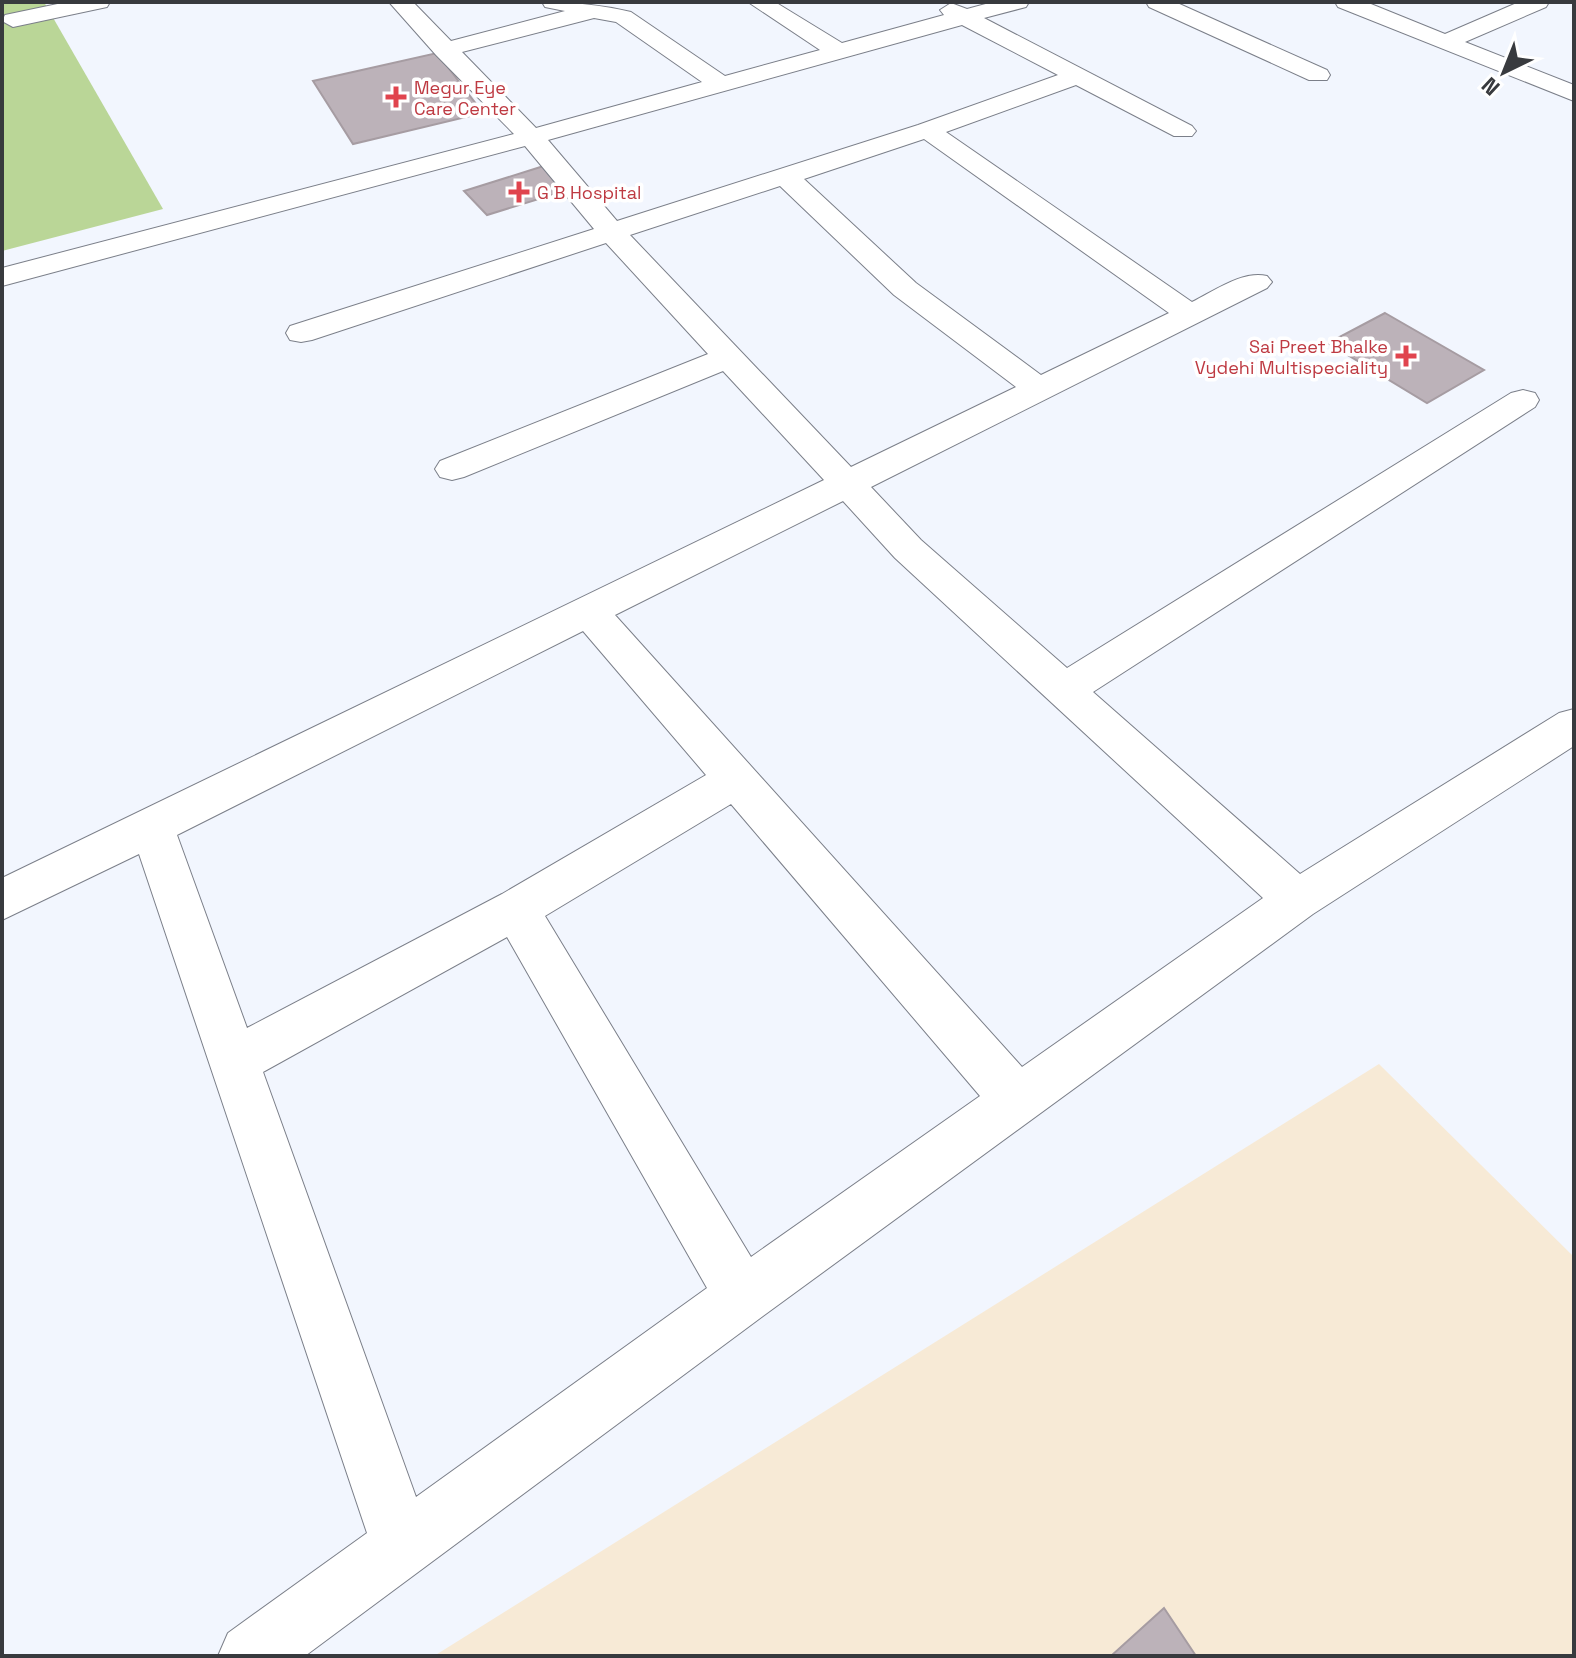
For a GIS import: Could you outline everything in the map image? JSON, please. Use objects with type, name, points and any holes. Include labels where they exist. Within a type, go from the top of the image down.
[{"type":"street","points":[[13,20],[99,2]]},
{"type":"street","points":[[400,2],[531,137],[612,233],[908,549],[1297,900]]},
{"type":"street","points":[[553,2],[623,17],[722,85]]},
{"type":"street","points":[[444,50],[627,2]]},
{"type":"street","points":[[759,2],[840,52]]},
{"type":"street","points":[[935,2],[1183,131]]},
{"type":"street","points":[[2,277],[531,137],[1018,2]]},
{"type":"street","points":[[1157,2],[1318,75]]},
{"type":"street","points":[[1346,2],[1574,94]]},
{"type":"street","points":[[1445,42],[1538,2]]},
{"type":"street","points":[[301,333],[927,130],[1076,77]]},
{"type":"street","points":[[927,130],[1192,316]]},
{"type":"street","points":[[785,176],[905,289],[1040,390]]},
{"type":"street","points":[[2,900],[1257,282]]},
{"type":"street","points":[[452,469],[728,357]]},
{"type":"street","points":[[1064,690],[1523,400]]},
{"type":"street","points":[[588,611],[1017,1100]]},
{"type":"street","points":[[251,1656],[743,1296],[1297,900],[1574,725]]},
{"type":"street","points":[[234,1061],[518,908],[737,779]]},
{"type":"street","points":[[152,826],[402,1545]]},
{"type":"street","points":[[518,908],[532,941],[743,1296]]},
{"type":"shaded area","points":[[1379,1064],[1574,1257],[1574,1656],[434,1656]]},
{"type":"green space","points":[[2,2],[44,2],[163,209],[2,251]]},
{"type":"building","points":[[437,53],[483,113],[353,144],[313,81]]},
{"type":"building","points":[[547,165],[571,189],[487,215],[464,191]]},
{"type":"building","name":"Sai Preet Bhalke Vydehi Multispeciality","points":[[1385,313],[1484,370],[1427,403],[1328,343]]},
{"type":"building","points":[[1164,1608],[1196,1656],[1111,1656]]},
{"type":"place","name":"Megur Eye Care Center","points":[[396,97]]},
{"type":"place","name":"G B Hospital","points":[[519,192]]},
{"type":"place","name":"Sai Preet Bhalke Vydehi Multispeciality","points":[[1406,356]]}]
